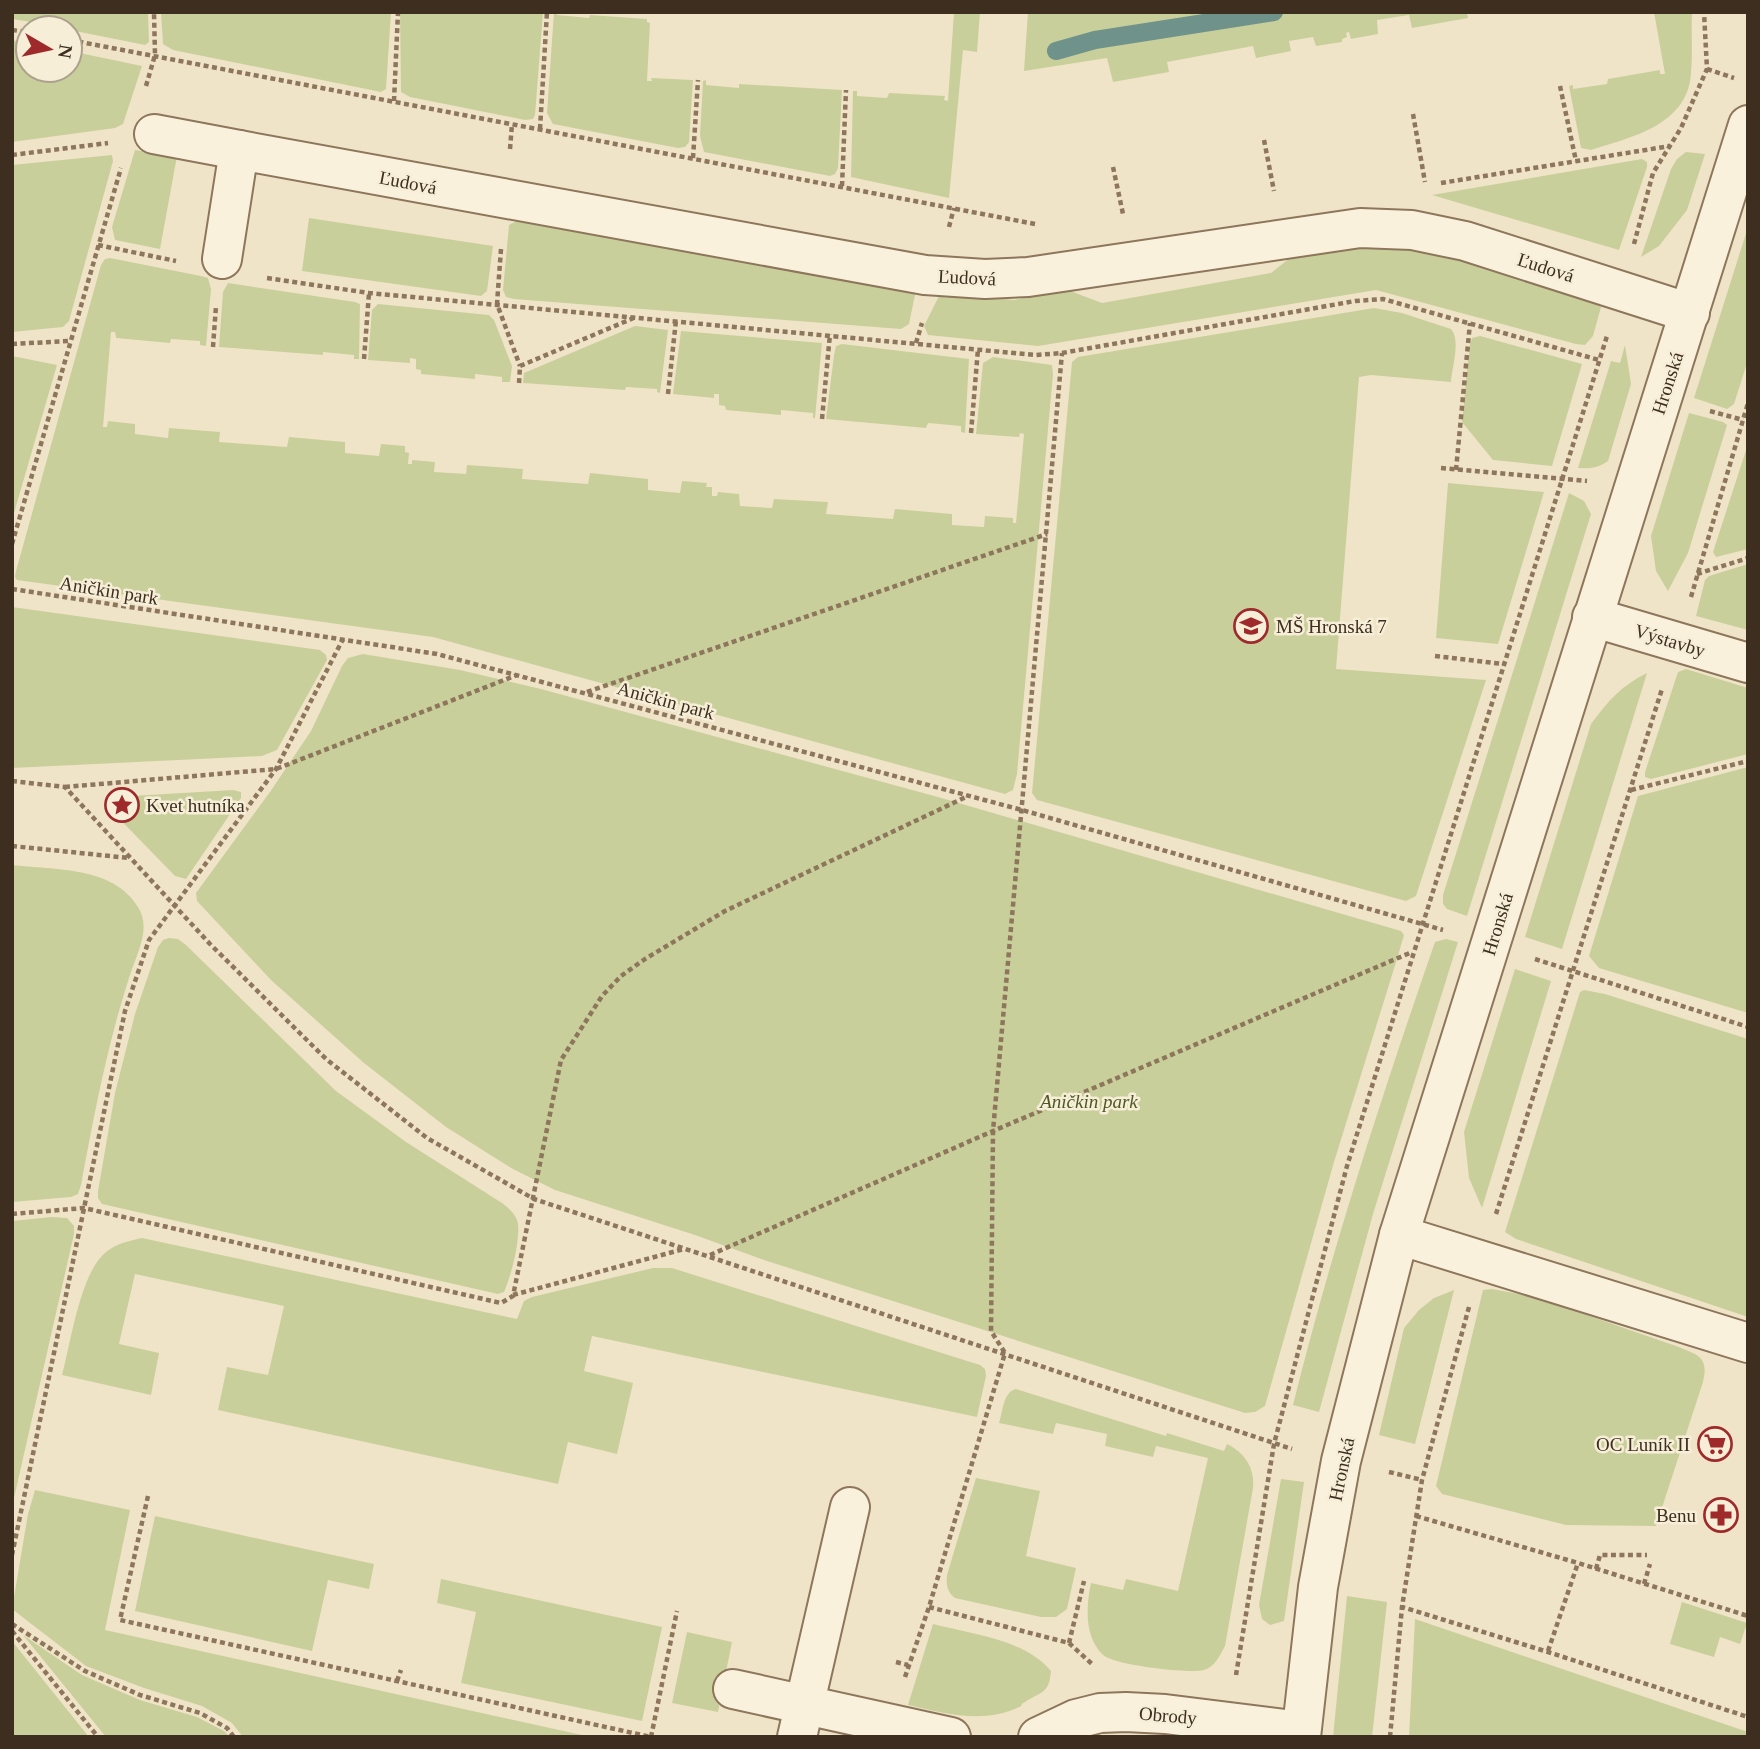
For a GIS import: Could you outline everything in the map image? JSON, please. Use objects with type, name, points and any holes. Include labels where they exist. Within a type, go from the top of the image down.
[{"type":"street","name":"Hronská","points":[[1301,1734],[1318,1587],[1341,1461],[1399,1235],[1748,125]]},
{"type":"street","name":"Ľudová","points":[[154,134],[884,268],[961,279],[1028,277],[1360,228],[1412,230],[1465,241],[1690,313]]},
{"type":"street","points":[[222,258],[239,150]]},
{"type":"street","name":"Výstavby","points":[[1592,617],[1748,663]]},
{"type":"street","points":[[1399,1235],[1748,1343]]},
{"type":"street","points":[[801,1721],[850,1507]]},
{"type":"street","points":[[733,1689],[801,1721],[893,1725],[951,1737]]},
{"type":"street","name":"Obrody","points":[[1038,1737],[1076,1719],[1100,1713],[1165,1714],[1301,1734]]},
{"type":"path","points":[[394,101],[398,12]]},
{"type":"path","points":[[540,129],[547,12]]},
{"type":"path","points":[[1227,1721],[1274,1444],[1346,1166],[1621,292],[1653,173],[1681,128],[1706,69],[1704,12]]},
{"type":"path","points":[[84,43],[1038,224]]},
{"type":"path","points":[[1706,69],[1737,79]]},
{"type":"path","points":[[693,159],[698,80]]},
{"type":"path","points":[[1560,86],[1576,161]]},
{"type":"path","points":[[842,186],[846,90]]},
{"type":"path","points":[[1413,114],[1426,186]]},
{"type":"path","points":[[1264,140],[1276,199]]},
{"type":"path","points":[[12,155],[116,142]]},
{"type":"path","points":[[1440,184],[1670,146]]},
{"type":"path","points":[[1113,167],[1125,224]]},
{"type":"path","points":[[12,544],[98,245],[183,263]]},
{"type":"path","points":[[260,277],[369,293],[1035,355],[1062,353],[1355,301],[1383,299],[1599,360]]},
{"type":"path","points":[[364,359],[369,293]]},
{"type":"path","points":[[519,383],[520,366],[637,317]]},
{"type":"path","points":[[668,394],[676,320]]},
{"type":"path","points":[[1456,470],[1470,323]]},
{"type":"path","points":[[822,419],[830,334]]},
{"type":"path","points":[[12,344],[70,341]]},
{"type":"path","points":[[971,433],[978,349]]},
{"type":"path","points":[[893,1725],[908,1665],[929,1607],[1005,1353],[991,1331],[993,1131],[1062,353]]},
{"type":"path","points":[[1441,468],[1561,479]]},
{"type":"path","points":[[586,693],[1047,534]]},
{"type":"path","points":[[1698,574],[1748,558]]},
{"type":"path","name":"Aničkin park","points":[[12,589],[437,653],[1022,810],[1422,924]]},
{"type":"path","points":[[12,1555],[125,1012],[149,940],[276,769],[343,639]]},
{"type":"path","points":[[1435,656],[1504,664]]},
{"type":"path","points":[[12,781],[65,787],[276,769],[517,674]]},
{"type":"path","points":[[1631,790],[1748,761]]},
{"type":"path","points":[[65,787],[174,905],[326,1059],[427,1138],[534,1199],[1274,1444]]},
{"type":"path","points":[[513,1296],[561,1060],[602,996],[621,976],[645,959],[725,911],[969,796]]},
{"type":"path","points":[[12,846],[130,858]]},
{"type":"path","points":[[708,1256],[1413,951]]},
{"type":"path","points":[[1573,972],[1748,1027]]},
{"type":"path","points":[[12,1214],[84,1208],[501,1303],[513,1296],[685,1248]]},
{"type":"path","points":[[148,1496],[120,1620],[651,1737],[677,1611]]},
{"type":"path","points":[[1390,1737],[1402,1607],[1416,1516],[1748,1616]]},
{"type":"path","points":[[1596,1569],[1600,1555],[1647,1555]]},
{"type":"path","points":[[1548,1652],[1578,1563]]},
{"type":"path","points":[[1643,1584],[1650,1564]]},
{"type":"path","points":[[929,1607],[1069,1643],[1084,1581]]},
{"type":"path","points":[[1402,1607],[1748,1717]]},
{"type":"path","points":[[12,1624],[85,1671],[140,1695],[200,1713],[227,1728],[234,1737]]},
{"type":"path","points":[[12,1631],[98,1737]]},
{"type":"path","points":[[896,1662],[908,1665]]},
{"type":"path","points":[[397,1681],[401,1670]]},
{"type":"green space","points":[[12,12],[148,12],[149,42],[145,45],[84,33],[84,14],[14,14],[12,19]]},
{"type":"green space","points":[[161,12],[391,12],[386,89],[381,92],[173,50],[163,44]]},
{"type":"green space","points":[[400,12],[543,12],[533,119],[525,120],[410,97],[401,92]]},
{"type":"green space","points":[[554,12],[557,12],[557,15],[589,18],[590,15],[647,19],[650,23],[647,81],[652,81],[651,78],[693,80],[689,142],[685,147],[678,148],[553,124],[547,113]]},
{"type":"green space","points":[[954,12],[980,12],[977,52],[963,50],[949,198],[851,177],[853,91],[857,91],[857,96],[887,98],[889,93],[945,96],[944,100],[948,101]]},
{"type":"green space","points":[[1028,12],[1467,12],[1468,18],[1412,28],[1409,15],[1377,20],[1378,34],[1351,39],[1349,32],[1342,42],[1316,46],[1313,37],[1289,41],[1291,51],[1256,58],[1253,46],[1167,62],[1169,72],[1113,82],[1107,58],[1024,71]]},
{"type":"green space","points":[[1654,12],[1692,12],[1692,58],[1688,91],[1669,117],[1640,134],[1591,150],[1581,148],[1569,86],[1573,85],[1573,89],[1607,84],[1608,79],[1660,70],[1660,74],[1665,74]]},
{"type":"green space","points":[[12,40],[14,84],[84,84],[84,54],[142,66],[123,124],[115,128],[12,142]]},
{"type":"green space","points":[[706,80],[706,85],[739,88],[739,84],[842,90],[838,168],[835,174],[830,176],[704,152],[700,136],[703,81]]},
{"type":"green space","points":[[135,150],[177,156],[160,249],[115,240],[112,227]]},
{"type":"green space","points":[[1686,152],[1705,154],[1687,210],[1659,246],[1641,257],[1671,169],[1677,159]]},
{"type":"green space","points":[[112,155],[113,161],[69,321],[63,327],[12,332],[12,165]]},
{"type":"green space","points":[[1642,159],[1647,162],[1647,167],[1619,250],[1432,195]]},
{"type":"green space","points":[[309,218],[493,246],[487,291],[481,296],[302,271]]},
{"type":"green space","points":[[519,220],[916,290],[909,324],[901,329],[506,297],[503,290],[509,225]]},
{"type":"green space","points":[[1748,227],[1748,360],[1734,404],[1727,409],[1694,398]]},
{"type":"green space","points":[[1358,246],[1411,248],[1458,258],[1583,297],[1601,307],[1593,336],[1585,345],[1576,344],[1376,290],[1038,346],[928,335],[924,326],[941,292],[1014,300],[1065,289],[1102,303],[1271,273],[1300,250]]},
{"type":"green space","points":[[105,259],[208,278],[211,289],[206,346],[200,345],[200,341],[171,339],[170,343],[116,338],[115,332],[111,332],[103,427],[107,427],[108,421],[135,424],[135,434],[168,438],[169,428],[220,432],[219,442],[287,447],[289,437],[345,442],[345,453],[379,456],[381,444],[405,446],[405,452],[409,453],[408,464],[412,464],[412,460],[435,462],[434,472],[466,474],[467,465],[523,469],[522,479],[588,484],[590,473],[648,479],[648,490],[680,493],[682,481],[707,483],[706,487],[712,487],[712,496],[717,496],[718,492],[739,494],[740,506],[772,508],[774,499],[828,502],[826,514],[893,519],[895,509],[952,514],[952,525],[984,527],[985,516],[1013,518],[1013,523],[1016,523],[1024,434],[1020,433],[1019,437],[976,434],[983,363],[993,357],[1052,365],[1017,774],[1013,790],[1005,794],[433,637],[17,580],[16,571],[101,265]]},
{"type":"green space","points":[[228,283],[360,304],[359,359],[354,359],[354,355],[323,352],[323,355],[219,347],[223,292]]},
{"type":"green space","points":[[378,304],[489,315],[494,320],[512,366],[510,382],[502,382],[502,377],[475,374],[475,379],[421,374],[421,370],[416,369],[416,359],[410,358],[410,363],[368,360],[372,310]]},
{"type":"green space","name":"MŠ Hronská 7","points":[[1374,308],[1402,313],[1451,329],[1455,340],[1455,354],[1451,382],[1371,375],[1359,377],[1336,669],[1486,680],[1416,896],[1406,901],[1037,800],[1032,793],[1072,362],[1078,357]]},
{"type":"green space","points":[[635,326],[668,330],[660,393],[657,389],[626,387],[625,390],[523,383],[524,373]]},
{"type":"green space","points":[[681,331],[822,343],[815,418],[813,413],[781,410],[781,415],[726,410],[725,406],[719,405],[719,394],[714,394],[714,398],[673,394]]},
{"type":"green space","points":[[1480,336],[1582,364],[1552,466],[1493,460],[1462,422],[1470,344],[1472,338]]},
{"type":"green space","points":[[842,344],[969,359],[965,433],[961,432],[961,426],[928,423],[926,428],[826,419],[834,355],[836,346]]},
{"type":"green space","points":[[1625,345],[1631,384],[1608,461],[1594,468],[1578,468],[1611,361],[1620,363]]},
{"type":"green space","points":[[12,356],[57,365],[12,520]]},
{"type":"green space","points":[[1689,413],[1727,425],[1688,553],[1668,591],[1656,571],[1651,536]]},
{"type":"green space","points":[[1748,444],[1748,549],[1716,557],[1713,552]]},
{"type":"green space","points":[[1448,483],[1544,492],[1498,644],[1436,638]]},
{"type":"green space","points":[[1569,493],[1584,501],[1591,514],[1467,916],[1447,909],[1443,904],[1443,895]]},
{"type":"green space","points":[[1748,564],[1748,630],[1696,616],[1705,580],[1709,576]]},
{"type":"green space","points":[[12,607],[320,650],[327,660],[277,750],[262,756],[12,768]]},
{"type":"green space","name":"Aničkin park","points":[[363,654],[460,670],[541,689],[938,797],[1401,931],[1404,935],[1334,1162],[1265,1406],[1255,1412],[1245,1413],[767,1261],[555,1190],[513,1169],[446,1127],[364,1063],[271,980],[197,901],[196,893],[311,731],[342,666],[348,658]]},
{"type":"green space","points":[[1686,669],[1748,688],[1748,754],[1651,779],[1645,777],[1678,672]]},
{"type":"green space","points":[[1647,673],[1562,949],[1525,937],[1591,724],[1616,695]]},
{"type":"green space","points":[[1748,767],[1748,1013],[1599,968],[1589,956],[1638,796]]},
{"type":"green space","points":[[233,790],[241,792],[241,798],[186,879],[175,876],[105,804],[107,798],[115,797]]},
{"type":"green space","points":[[12,865],[82,872],[98,877],[127,894],[142,915],[141,942],[108,1055],[81,1185],[78,1194],[71,1197],[12,1202]]},
{"type":"green space","points":[[178,939],[186,945],[336,1091],[406,1142],[511,1210],[517,1220],[518,1235],[513,1267],[504,1292],[498,1294],[102,1204],[98,1191],[115,1093],[135,1014],[158,947],[163,940]]},
{"type":"green space","points":[[1446,939],[1458,942],[1373,1214],[1319,1412],[1293,1405],[1341,1230],[1396,1057],[1435,942]]},
{"type":"green space","points":[[1515,969],[1551,981],[1482,1208],[1469,1178],[1464,1132]]},
{"type":"green space","points":[[1584,990],[1605,994],[1748,1039],[1748,1317],[1516,1239],[1505,1232],[1580,992]]},
{"type":"green space","points":[[67,1218],[74,1226],[74,1234],[12,1507],[12,1221]]},
{"type":"green space","points":[[142,1238],[517,1319],[524,1301],[532,1297],[653,1268],[672,1268],[980,1365],[985,1369],[986,1376],[977,1417],[592,1336],[584,1371],[633,1383],[617,1454],[568,1442],[558,1484],[218,1410],[227,1367],[268,1375],[284,1306],[135,1274],[119,1344],[159,1353],[151,1395],[62,1375],[89,1275],[97,1262],[114,1246]]},
{"type":"green space","points":[[1492,1289],[1535,1297],[1676,1346],[1696,1354],[1703,1362],[1703,1382],[1656,1526],[1566,1525],[1442,1494],[1436,1486],[1483,1290]]},
{"type":"green space","points":[[1454,1290],[1415,1444],[1379,1435],[1404,1328],[1419,1310],[1434,1298]]},
{"type":"green space","points":[[1016,1389],[1166,1436],[1167,1433],[1224,1451],[1227,1444],[1248,1462],[1253,1488],[1225,1646],[1211,1666],[1196,1671],[1169,1670],[1110,1659],[1097,1648],[1088,1621],[1091,1583],[1123,1590],[1126,1579],[1178,1591],[1208,1458],[1156,1446],[1153,1457],[1105,1446],[1107,1434],[1056,1423],[1053,1434],[999,1423],[1008,1394]]},
{"type":"green space","points":[[976,1478],[1040,1491],[1026,1556],[1076,1568],[1067,1609],[1056,1617],[1041,1617],[955,1598],[949,1591],[947,1575]]},
{"type":"green space","points":[[1281,1479],[1304,1482],[1284,1621],[1270,1625],[1262,1619],[1259,1605]]},
{"type":"green space","points":[[35,1490],[130,1510],[105,1630],[591,1737],[243,1737],[232,1723],[202,1706],[86,1666],[12,1609],[28,1514]]},
{"type":"green space","points":[[155,1516],[374,1564],[369,1589],[328,1580],[312,1651],[135,1611]]},
{"type":"green space","points":[[441,1579],[662,1627],[642,1721],[461,1683],[476,1612],[437,1603]]},
{"type":"green space","points":[[1347,1596],[1387,1602],[1372,1737],[1333,1737]]},
{"type":"green space","points":[[1682,1602],[1747,1623],[1740,1644],[1720,1637],[1714,1657],[1670,1644]]},
{"type":"green space","points":[[1415,1619],[1748,1732],[1748,1737],[1409,1737]]},
{"type":"green space","points":[[933,1624],[996,1639],[1027,1652],[1051,1671],[1046,1688],[1019,1707],[990,1715],[962,1716],[908,1705]]},
{"type":"green space","points":[[687,1632],[732,1642],[718,1712],[672,1703]]},
{"type":"green space","points":[[23,1635],[82,1675],[140,1700],[197,1717],[230,1737],[106,1737]]},
{"type":"green space","points":[[12,1641],[89,1737],[12,1737]]},
{"type":"waterway","points":[[1056,51],[1095,40],[1274,12]]},
{"type":"place","name":"MŠ Hronská 7","points":[[1251,626]]},
{"type":"place","name":"Kvet hutníka","points":[[122,805]]},
{"type":"place","name":"OC Luník II","points":[[1715,1444]]},
{"type":"place","name":"Benu","points":[[1721,1515]]}]
